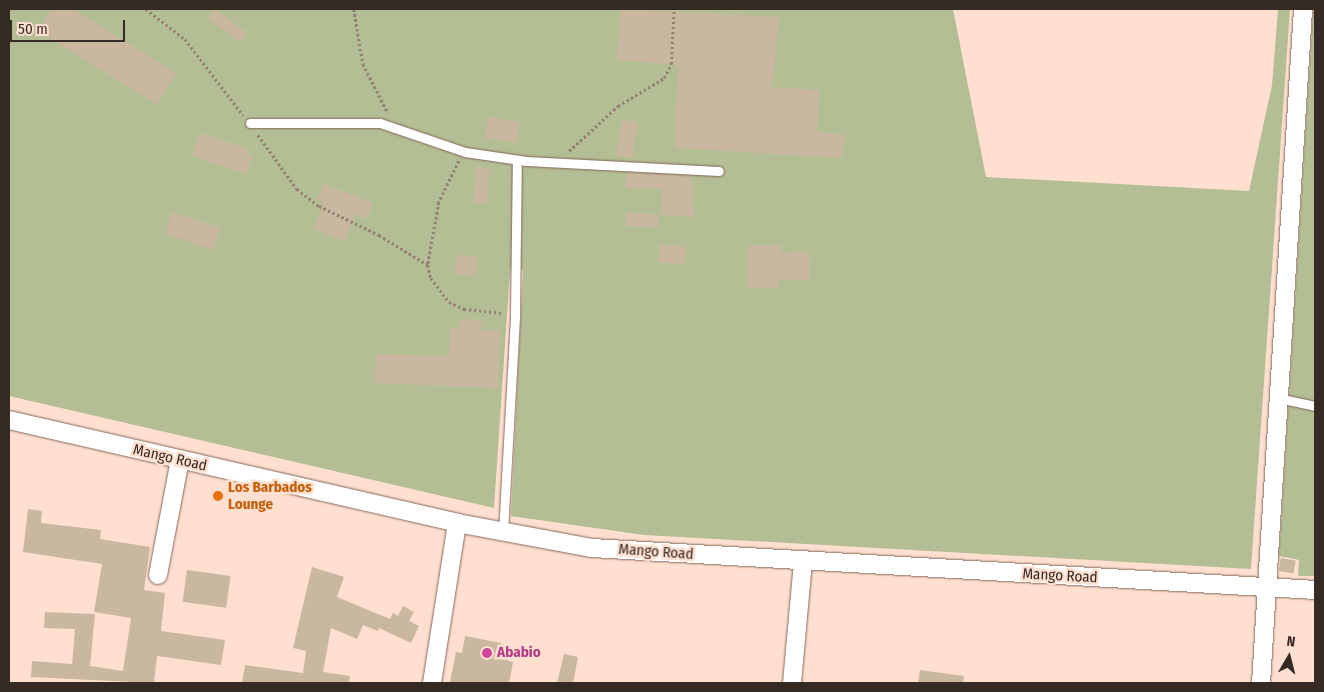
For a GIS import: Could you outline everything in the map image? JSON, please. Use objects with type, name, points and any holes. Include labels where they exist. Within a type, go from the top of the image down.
[{"type":"street","points":[[1261,683],[1303,9]]},
{"type":"street","name":"Mango Road","points":[[9,420],[457,524],[592,548],[803,562],[1315,590]]},
{"type":"street","points":[[158,575],[180,460]]},
{"type":"street","points":[[432,683],[457,524]]},
{"type":"street","points":[[792,683],[803,562]]},
{"type":"lane","points":[[250,124],[337,121],[398,126],[465,152],[517,160],[719,171]]},
{"type":"lane","points":[[504,532],[515,314],[517,160]]},
{"type":"lane","points":[[1278,398],[1315,406]]},
{"type":"path","points":[[146,9],[185,39],[297,189],[319,206],[361,225],[428,266]]},
{"type":"path","points":[[354,9],[363,64],[398,126]]},
{"type":"path","points":[[551,163],[580,144],[618,106],[664,78],[671,64],[674,9]]},
{"type":"path","points":[[465,152],[442,191],[428,266],[437,290],[449,302],[479,312],[515,314]]},
{"type":"green space","points":[[9,9],[953,9],[986,177],[1249,191],[1272,85],[1278,9],[1290,9],[1251,569],[644,535],[511,516],[523,270],[510,271],[494,508],[9,396]]},
{"type":"green space","points":[[1313,9],[1315,9],[1315,576],[1298,576],[1299,560],[1279,556]]},
{"type":"building","points":[[52,9],[73,9],[176,73],[157,104],[38,31]]},
{"type":"building","points":[[215,9],[247,32],[239,42],[208,19]]},
{"type":"building","points":[[621,9],[779,17],[772,87],[820,90],[817,132],[845,135],[842,158],[675,148],[678,65],[617,60]]},
{"type":"building","points":[[488,117],[520,122],[516,143],[485,138]]},
{"type":"building","points":[[621,120],[637,122],[632,158],[617,156]]},
{"type":"building","points":[[200,133],[248,149],[247,154],[252,156],[247,174],[192,156]]},
{"type":"building","points":[[476,167],[489,168],[486,204],[473,203]]},
{"type":"building","points":[[626,172],[691,176],[694,217],[661,215],[662,189],[625,188]]},
{"type":"building","points":[[324,184],[373,203],[367,219],[355,214],[345,241],[313,229],[324,202],[317,200]]},
{"type":"building","points":[[172,212],[221,228],[213,250],[165,234]]},
{"type":"building","points":[[626,213],[659,215],[658,228],[625,226]]},
{"type":"building","points":[[660,244],[686,247],[684,265],[658,262]]},
{"type":"building","points":[[781,245],[781,253],[809,252],[810,280],[778,280],[778,288],[748,288],[748,246]]},
{"type":"building","points":[[456,255],[477,257],[475,276],[454,274]]},
{"type":"building","points":[[460,319],[481,320],[480,330],[500,330],[498,388],[375,383],[376,354],[449,356],[450,328],[460,329]]},
{"type":"building","points":[[28,509],[42,511],[41,523],[101,530],[100,539],[150,547],[144,590],[165,593],[161,631],[225,640],[221,665],[157,656],[154,683],[31,677],[32,661],[72,664],[75,629],[44,628],[45,612],[95,614],[90,666],[123,671],[131,618],[94,612],[102,564],[23,552]]},
{"type":"building","points":[[1281,558],[1296,561],[1293,574],[1279,571]]},
{"type":"building","points":[[312,567],[344,577],[337,597],[390,619],[393,613],[398,616],[403,606],[414,612],[409,621],[419,626],[411,643],[379,628],[378,631],[363,625],[357,639],[331,628],[323,672],[350,676],[349,683],[242,683],[245,665],[303,673],[306,651],[293,648]]},
{"type":"building","points":[[187,570],[231,576],[226,608],[183,602]]},
{"type":"building","points":[[465,636],[501,643],[508,661],[513,662],[509,683],[450,682],[456,652],[462,653]]},
{"type":"building","points":[[564,654],[578,657],[573,683],[557,683]]},
{"type":"building","points":[[920,670],[964,676],[963,683],[918,683]]},
{"type":"place","name":"Los Barbados Lounge","points":[[218,496]]},
{"type":"place","name":"Ababio","points":[[487,653]]}]
